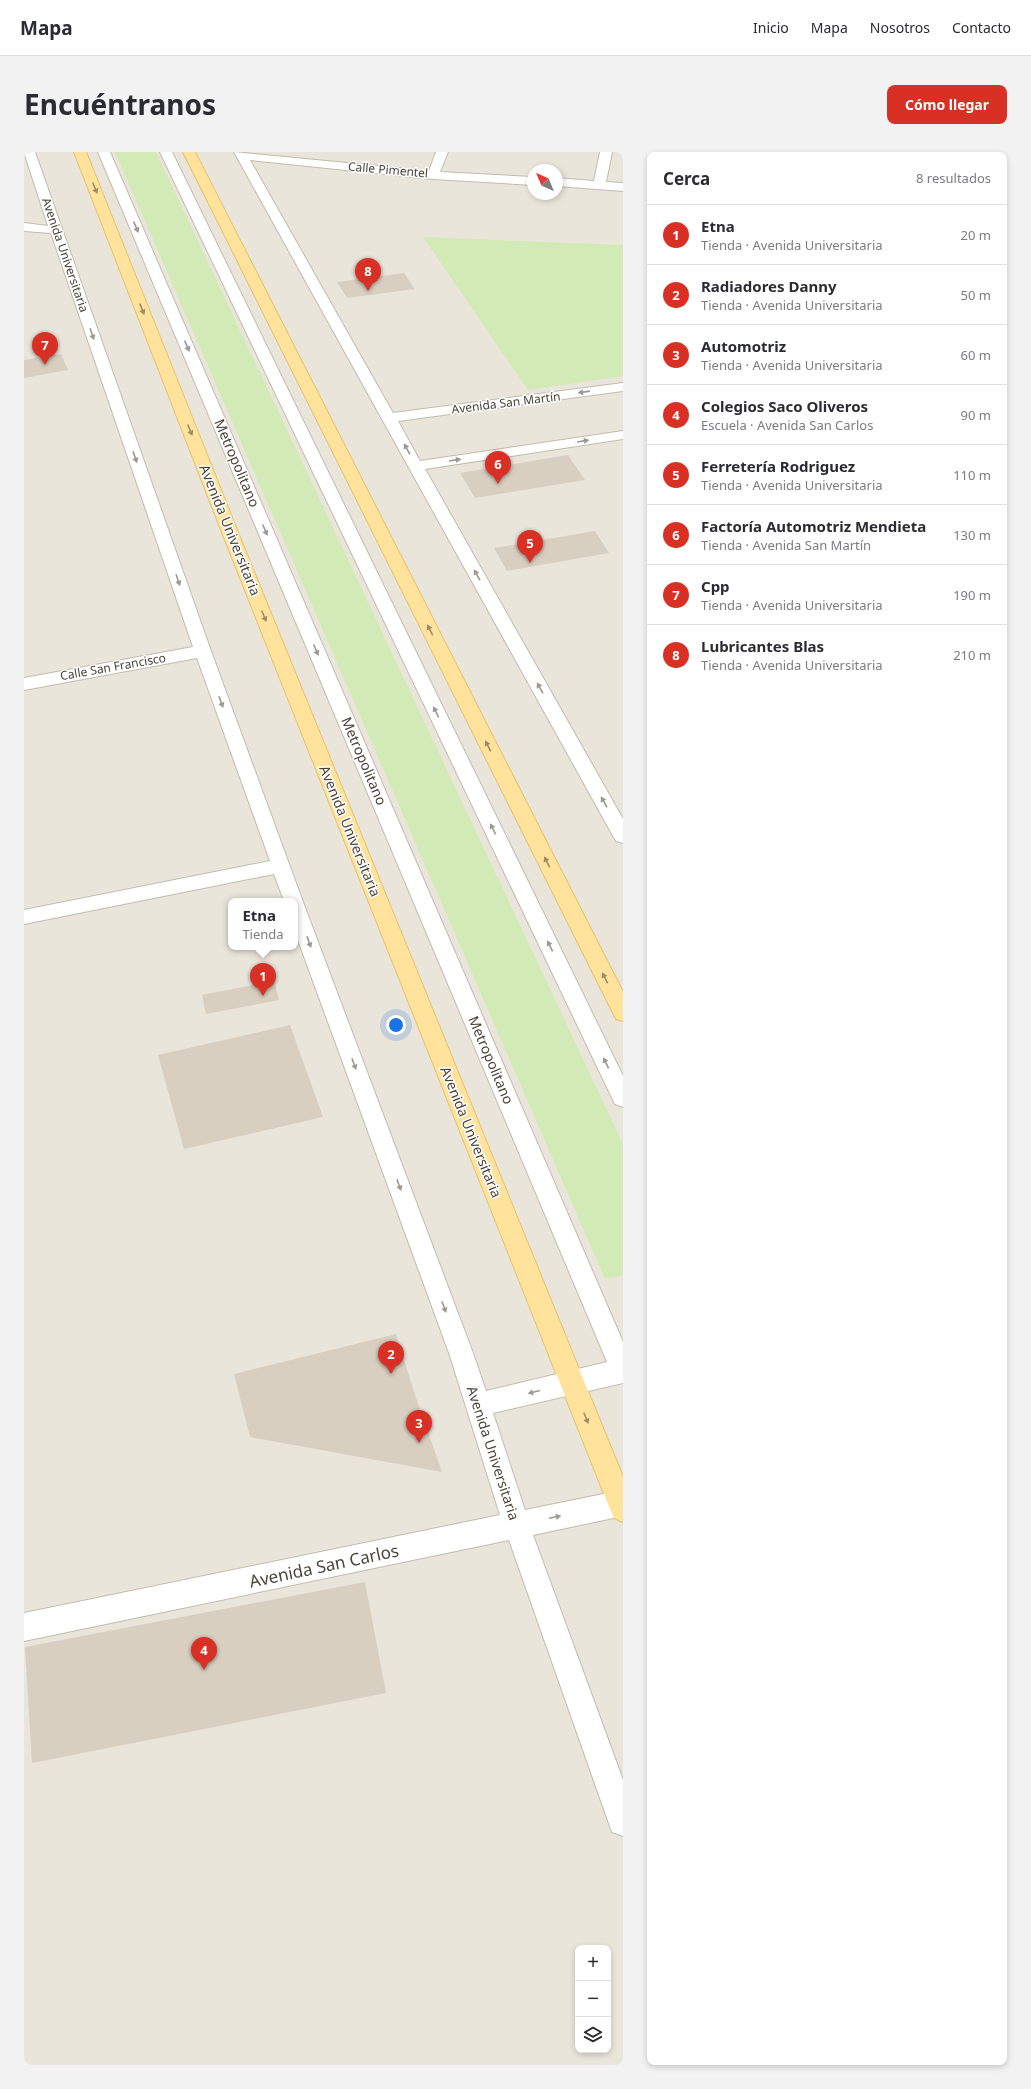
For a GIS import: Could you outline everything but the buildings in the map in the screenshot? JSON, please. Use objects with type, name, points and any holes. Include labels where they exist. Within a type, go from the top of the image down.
[{"type":"main road","name":"Avenida Universitaria","points":[[80,152],[229,530],[622,1505]]},
{"type":"main road","points":[[188,152],[623,1013]]},
{"type":"street","name":"Avenida Universitaria","points":[[29,152],[203,651],[293,898]]},
{"type":"street","name":"Metropolitano","points":[[104,152],[623,1371]]},
{"type":"street","points":[[166,152],[623,1098]]},
{"type":"street","points":[[433,175],[442,152]]},
{"type":"street","points":[[599,185],[606,152]]},
{"type":"street","points":[[242,154],[623,836]]},
{"type":"street","name":"Calle Pimentel","points":[[242,154],[278,156],[433,175],[527,181]]},
{"type":"street","points":[[563,182],[623,187]]},
{"type":"street","points":[[24,226],[56,230]]},
{"type":"street","name":"Avenida San Martín","points":[[389,418],[623,387]]},
{"type":"street","points":[[416,466],[623,435]]},
{"type":"street","name":"Calle San Francisco","points":[[24,684],[203,651]]},
{"type":"street","points":[[24,917],[280,866]]},
{"type":"street","name":"Avenida Universitaria","points":[[298,913],[458,1346],[517,1526],[623,1821]]},
{"type":"street","points":[[478,1406],[572,1382],[623,1371]]},
{"type":"street","name":"Avenida San Carlos","points":[[24,1627],[622,1505]]},
{"type":"shaded area","points":[[24,152],[623,152],[623,2065],[24,2065]]},
{"type":"green space","points":[[115,152],[156,152],[623,1144],[623,1275],[605,1279]]},
{"type":"green space","points":[[423,237],[623,245],[623,376],[528,390]]},
{"type":"place","name":"Lubricantes Blas","points":[[368,291]]},
{"type":"place","name":"Cpp","points":[[45,365]]},
{"type":"place","name":"Factoría Automotriz Mendieta","points":[[498,484]]},
{"type":"place","name":"Ferretería Rodriguez","points":[[530,563]]},
{"type":"place","name":"Etna","points":[[263,996]]},
{"type":"place","name":"Radiadores Danny","points":[[391,1374]]},
{"type":"place","name":"Automotriz","points":[[419,1443]]},
{"type":"place","name":"Colegios Saco Oliveros","points":[[204,1670]]}]
